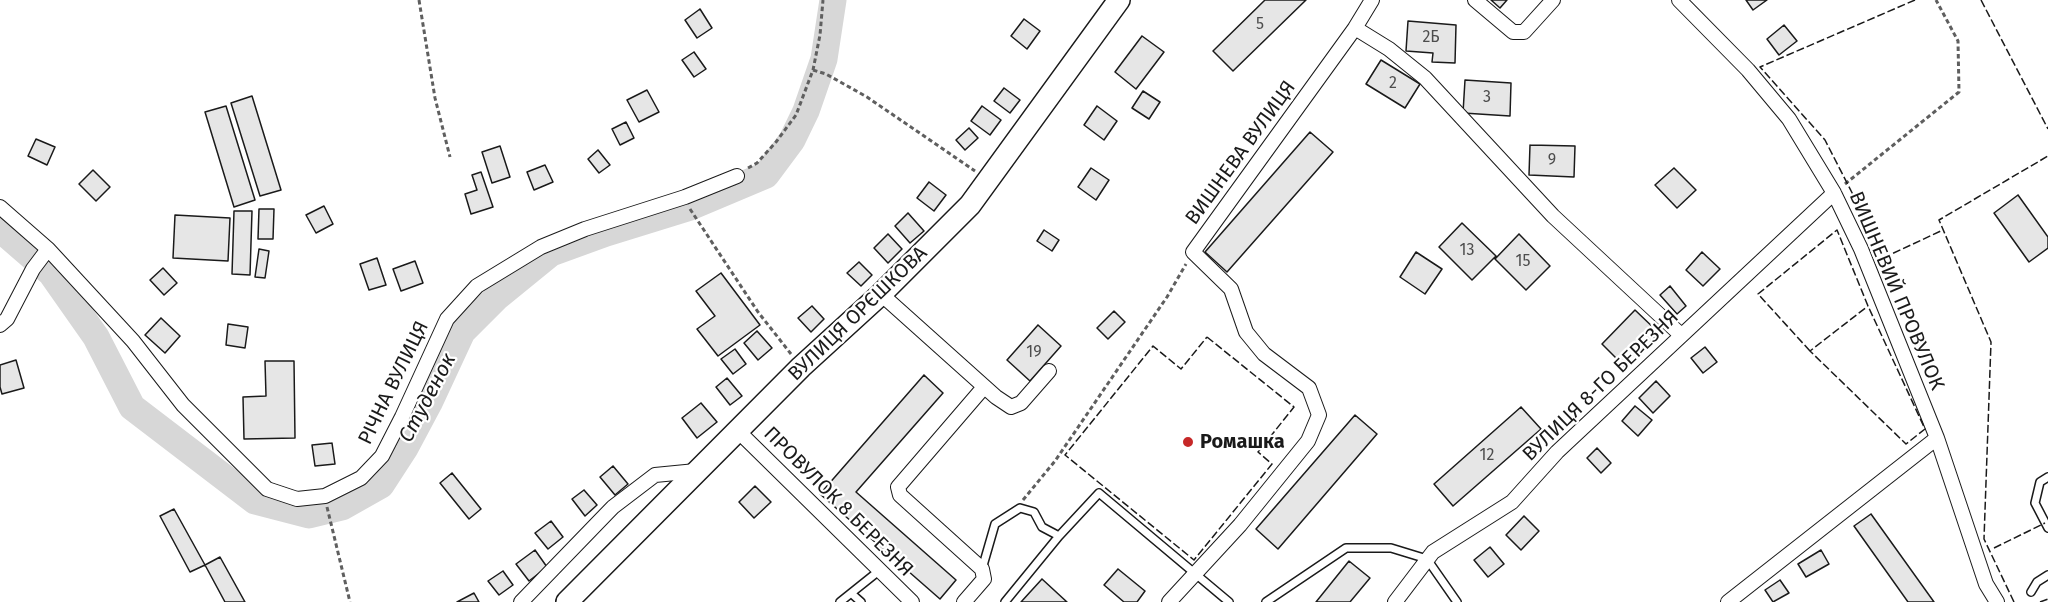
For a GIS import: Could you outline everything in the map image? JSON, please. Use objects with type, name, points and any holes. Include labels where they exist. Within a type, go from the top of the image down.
[{"type":"main road","name":"ВУЛИЦЯ ОРЄШКОВА","points":[[567,602],[737,430],[801,367],[881,294],[970,205],[1119,0]]},
{"type":"street","name":"ВИШНЕВА ВУЛИЦЯ","points":[[1169,602],[1240,525],[1308,441],[1319,415],[1309,388],[1264,354],[1246,332],[1231,289],[1193,252],[1355,28],[1372,0]]},
{"type":"street","points":[[1475,0],[1513,32],[1524,32],[1553,0]]},
{"type":"street","name":"ВИШНЕВИЙ ПРОВУЛОК","points":[[1679,0],[1748,70],[1789,119],[1834,193],[1861,249],[1937,438],[1986,584],[1997,602]]},
{"type":"street","points":[[1355,28],[1389,49],[1425,78],[1553,216],[1681,335]]},
{"type":"street","name":"РІЧНА ВУЛИЦЯ","points":[[0,207],[133,341],[183,405],[267,489],[297,499],[325,496],[361,478],[382,456],[447,319],[477,286],[540,246],[737,176]]},
{"type":"street","name":"ВУЛИЦЯ 8-ГО БЕРЕЗНЯ","points":[[1395,602],[1433,552],[1512,502],[1557,452],[1834,193]]},
{"type":"street","points":[[0,325],[7,319],[33,269],[45,253]]},
{"type":"street","points":[[881,294],[984,387],[1011,407],[1021,402],[1049,371]]},
{"type":"street","points":[[964,602],[984,579],[982,569],[900,495],[898,487],[984,387]]},
{"type":"street","name":"ПРОВУЛОК 8 БЕРЕЗНЯ","points":[[737,430],[912,602]]},
{"type":"street","points":[[1728,602],[1937,438]]},
{"type":"street","points":[[521,602],[621,501],[656,475],[696,471]]},
{"type":"lane","points":[[2048,477],[2040,483],[2035,503],[2048,528]]},
{"type":"lane","points":[[1005,602],[1059,536],[1099,493],[1229,602]]},
{"type":"lane","points":[[982,569],[995,524],[1020,508],[1034,512],[1042,527],[1059,536]]},
{"type":"lane","points":[[1266,602],[1346,548],[1391,548],[1427,559],[1457,602]]},
{"type":"lane","points":[[840,602],[880,570]]},
{"type":"lane","points":[[2031,592],[2037,582],[2048,575]]},
{"type":"lane","points":[[852,594],[861,602]]},
{"type":"path","points":[[419,0],[435,98],[450,157]]},
{"type":"path","points":[[737,176],[757,163],[796,115],[814,70],[823,0]]},
{"type":"path","points":[[1834,193],[1959,92],[1958,41],[1936,0]]},
{"type":"path","points":[[814,70],[826,74],[867,97],[969,168],[990,179]]},
{"type":"path","points":[[692,213],[758,312],[801,367]]},
{"type":"path","points":[[1020,508],[1024,498],[1055,461],[1131,352],[1193,252]]},
{"type":"path","points":[[327,505],[350,602]]},
{"type":"building","points":[[1265,0],[1306,0],[1233,71],[1213,51]]},
{"type":"building","points":[[1491,0],[1507,0],[1500,8]]},
{"type":"building","points":[[1746,0],[1767,0],[1753,10]]},
{"type":"building","points":[[700,9],[712,28],[697,38],[685,20]]},
{"type":"building","points":[[1024,19],[1040,31],[1027,49],[1011,36]]},
{"type":"building","points":[[1408,21],[1456,25],[1455,63],[1432,62],[1433,53],[1406,51]]},
{"type":"building","points":[[1784,25],[1797,41],[1779,55],[1767,39]]},
{"type":"building","points":[[1142,36],[1164,52],[1136,89],[1115,72]]},
{"type":"building","points":[[694,52],[706,69],[694,77],[682,60]]},
{"type":"building","points":[[1381,60],[1420,84],[1405,108],[1366,84]]},
{"type":"building","points":[[1465,80],[1511,83],[1510,116],[1463,113]]},
{"type":"building","points":[[1004,88],[1020,100],[1010,113],[994,101]]},
{"type":"building","points":[[647,90],[659,112],[639,122],[627,100]]},
{"type":"building","points":[[1143,91],[1160,102],[1149,119],[1132,108]]},
{"type":"building","points":[[252,96],[281,190],[260,196],[231,103]]},
{"type":"building","points":[[226,106],[255,200],[234,207],[205,112]]},
{"type":"building","points":[[982,106],[1001,120],[990,135],[971,121]]},
{"type":"building","points":[[1097,106],[1117,121],[1104,140],[1084,125]]},
{"type":"building","points":[[626,122],[634,138],[620,145],[612,129]]},
{"type":"building","points":[[969,128],[978,138],[965,150],[956,140]]},
{"type":"building","points":[[1310,132],[1333,152],[1227,272],[1205,252]]},
{"type":"building","points":[[36,139],[55,147],[47,165],[28,156]]},
{"type":"building","points":[[1530,145],[1575,146],[1574,177],[1529,175]]},
{"type":"building","points":[[500,146],[510,177],[492,183],[482,152]]},
{"type":"building","points":[[598,150],[610,165],[599,173],[588,159]]},
{"type":"building","points":[[545,165],[553,182],[534,190],[527,172]]},
{"type":"building","points":[[1091,168],[1109,180],[1096,200],[1078,187]]},
{"type":"building","points":[[1674,168],[1696,190],[1677,208],[1655,185]]},
{"type":"building","points":[[93,170],[110,187],[96,201],[79,184]]},
{"type":"building","points":[[481,172],[493,207],[471,214],[465,194],[477,190],[472,175]]},
{"type":"building","points":[[929,182],[946,195],[934,211],[917,198]]},
{"type":"building","points":[[2018,195],[2048,237],[2048,248],[2029,262],[1994,213]]},
{"type":"building","points":[[324,206],[333,224],[316,233],[306,215]]},
{"type":"building","points":[[259,209],[274,209],[273,239],[258,239]]},
{"type":"building","points":[[234,211],[252,211],[250,275],[232,274]]},
{"type":"building","points":[[908,213],[924,231],[910,243],[895,226]]},
{"type":"building","points":[[175,215],[230,218],[228,261],[173,258]]},
{"type":"building","points":[[1462,223],[1496,256],[1472,280],[1439,247]]},
{"type":"building","points":[[1044,230],[1059,240],[1052,251],[1037,241]]},
{"type":"building","points":[[888,234],[902,249],[888,263],[874,248]]},
{"type":"building","points":[[1519,234],[1550,266],[1526,290],[1495,259]]},
{"type":"building","points":[[259,249],[269,251],[265,278],[255,277]]},
{"type":"building","points":[[1416,252],[1442,269],[1425,294],[1400,277]]},
{"type":"building","points":[[1702,252],[1720,269],[1703,286],[1686,270]]},
{"type":"building","points":[[377,258],[386,285],[369,290],[360,264]]},
{"type":"building","points":[[415,261],[423,283],[401,291],[393,269]]},
{"type":"building","points":[[859,262],[872,275],[861,286],[847,273]]},
{"type":"building","points":[[163,268],[177,283],[164,295],[150,280]]},
{"type":"building","points":[[721,273],[760,325],[718,356],[697,329],[715,316],[696,291]]},
{"type":"building","points":[[1670,286],[1686,306],[1677,314],[1660,295]]},
{"type":"building","points":[[812,306],[824,319],[811,332],[798,318]]},
{"type":"building","points":[[1635,310],[1659,333],[1626,368],[1602,344]]},
{"type":"building","points":[[1114,311],[1125,322],[1108,339],[1097,328]]},
{"type":"building","points":[[161,318],[180,336],[165,353],[145,335]]},
{"type":"building","points":[[228,324],[248,327],[245,348],[226,345]]},
{"type":"building","points":[[1038,325],[1061,346],[1030,381],[1007,360]]},
{"type":"building","points":[[757,331],[772,348],[758,360],[744,343]]},
{"type":"building","points":[[1705,347],[1717,362],[1703,373],[1691,358]]},
{"type":"building","points":[[735,349],[746,364],[733,374],[721,359]]},
{"type":"building","points":[[16,360],[24,388],[2,394],[0,365]]},
{"type":"building","points":[[265,361],[294,361],[295,438],[244,439],[243,397],[266,396]]},
{"type":"building","points":[[924,375],[943,393],[856,492],[956,580],[940,599],[820,494]]},
{"type":"building","points":[[727,378],[742,396],[730,405],[716,387]]},
{"type":"building","points":[[1656,381],[1670,396],[1653,413],[1639,398]]},
{"type":"building","points":[[701,403],[717,422],[697,438],[682,418]]},
{"type":"building","points":[[1635,406],[1652,420],[1638,436],[1622,421]]},
{"type":"building","points":[[1521,407],[1541,429],[1453,506],[1434,484]]},
{"type":"building","points":[[1355,415],[1377,434],[1278,549],[1256,529]]},
{"type":"building","points":[[332,443],[335,464],[315,466],[312,445]]},
{"type":"building","points":[[1597,448],[1611,463],[1601,473],[1587,458]]},
{"type":"building","points":[[613,466],[628,484],[615,495],[600,477]]},
{"type":"building","points":[[452,473],[481,509],[469,519],[440,483]]},
{"type":"building","points":[[755,486],[771,502],[754,518],[739,502]]},
{"type":"building","points":[[584,490],[597,505],[585,516],[572,499]]},
{"type":"building","points":[[174,509],[205,565],[190,572],[160,516]]},
{"type":"building","points":[[1871,514],[1934,602],[1908,602],[1854,526]]},
{"type":"building","points":[[1524,516],[1539,531],[1521,550],[1506,535]]},
{"type":"building","points":[[551,521],[563,537],[548,549],[535,533]]},
{"type":"building","points":[[1490,547],[1504,564],[1488,577],[1474,560]]},
{"type":"building","points":[[535,550],[547,567],[529,581],[516,564]]},
{"type":"building","points":[[1821,550],[1829,564],[1806,577],[1798,564]]},
{"type":"building","points":[[220,557],[245,602],[225,602],[205,565]]},
{"type":"building","points":[[1349,561],[1370,578],[1350,602],[1316,602]]},
{"type":"building","points":[[1118,569],[1145,591],[1137,602],[1124,602],[1104,585]]},
{"type":"building","points":[[503,571],[513,585],[499,595],[488,581]]},
{"type":"building","points":[[1042,579],[1067,602],[1021,602]]},
{"type":"building","points":[[1780,580],[1789,593],[1773,602],[1765,590]]},
{"type":"building","points":[[474,593],[479,602],[457,602]]},
{"type":"waterway","name":"Студенок","points":[[0,229],[51,273],[96,337],[132,407],[255,501],[309,515],[342,507],[381,485],[405,448],[429,403],[462,332],[497,297],[551,253],[690,207],[766,175],[792,140],[806,111],[824,59],[833,0]]},
{"type":"fence","points":[[1915,0],[1760,67],[1825,140],[1885,257],[1943,230]]},
{"type":"fence","points":[[1981,0],[2048,129]]},
{"type":"fence","points":[[2014,602],[1984,539],[1991,342],[1939,220],[2048,156]]},
{"type":"fence","points":[[1810,351],[1758,294],[1837,230],[1868,306],[1925,429],[1906,444],[1810,351],[1868,306]]},
{"type":"fence","points":[[1207,337],[1294,407],[1258,452],[1272,464],[1194,560],[1065,455],[1153,346],[1181,369],[1207,337]]},
{"type":"fence","points":[[1994,548],[2045,523]]},
{"type":"fence","points":[[2040,602],[2048,599]]},
{"type":"place","name":"Ромашка","points":[[1188,442]]}]
